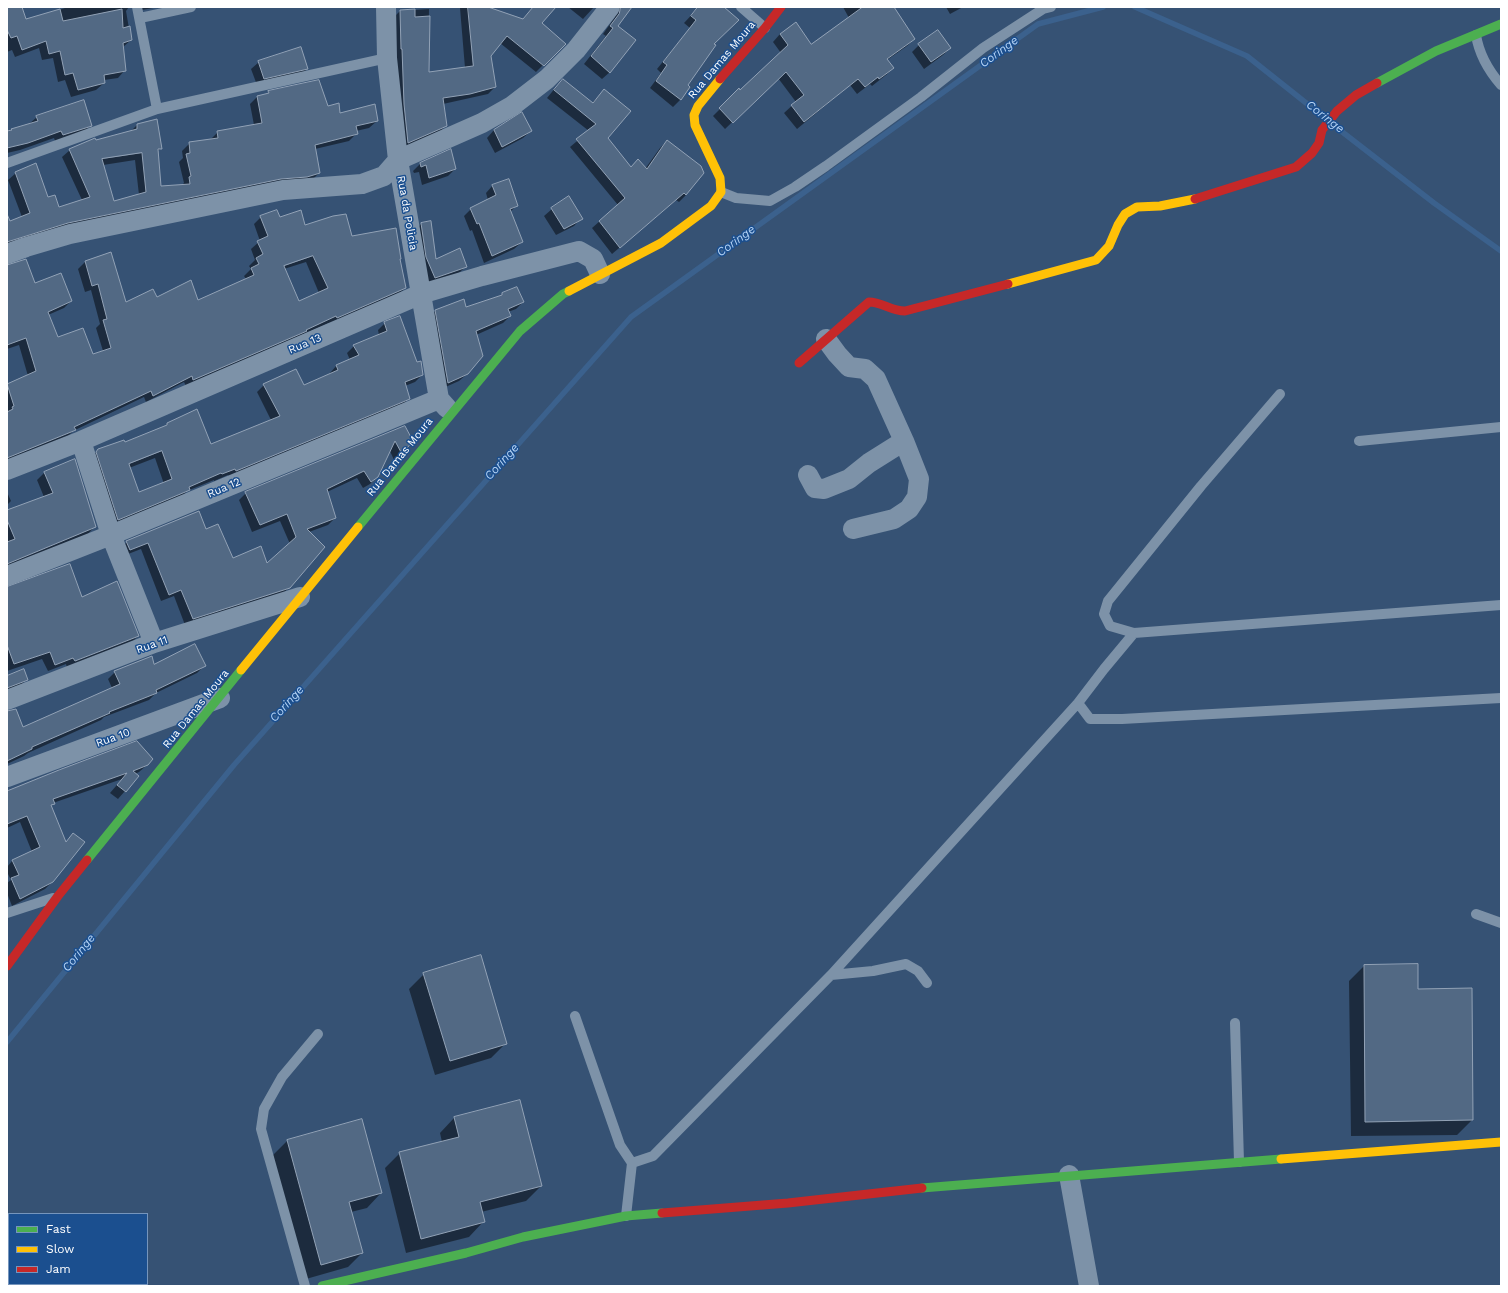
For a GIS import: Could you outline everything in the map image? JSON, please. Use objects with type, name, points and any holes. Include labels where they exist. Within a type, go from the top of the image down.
[{"type":"street","name":"Rua da Policia","points":[[386,7],[387,58],[398,160],[421,294],[445,406]]},
{"type":"street","points":[[7,254],[70,234],[275,192],[362,184],[384,176],[398,160],[482,123],[512,106],[547,79],[576,50],[610,7]]},
{"type":"street","name":"Rua Damas Moura","points":[[7,966],[58,896],[220,698],[300,597],[445,406],[525,326],[563,294],[661,243],[711,206],[721,192],[720,178],[695,125],[694,115],[706,95],[765,28],[781,7]]},
{"type":"street","points":[[799,363],[869,302],[876,301],[894,310],[905,311],[1096,260],[1109,246],[1125,214],[1137,207],[1160,206],[1193,200],[1296,167],[1312,153],[1319,143],[1322,130],[1337,111],[1356,96],[1436,51],[1501,24]]},
{"type":"street","name":"Rua 13","points":[[7,470],[81,441],[421,294],[482,276],[579,251],[593,259],[600,274]]},
{"type":"street","points":[[826,339],[849,367],[865,369],[876,379],[904,441],[919,479],[917,497],[909,509],[894,519],[853,529]]},
{"type":"street","name":"Rua 12","points":[[7,576],[445,406]]},
{"type":"street","points":[[81,441],[111,535],[154,643]]},
{"type":"street","points":[[808,475],[815,488],[824,489],[849,479],[869,463],[904,441]]},
{"type":"street","name":"Rua 11","points":[[7,700],[154,643],[300,597]]},
{"type":"street","name":"Rua 10","points":[[7,777],[220,698]]},
{"type":"street","points":[[322,1286],[466,1253],[523,1237],[626,1216],[788,1203],[940,1186],[1069,1175],[1501,1142]]},
{"type":"street","points":[[1069,1175],[1089,1286]]},
{"type":"lane","points":[[137,7],[157,109]]},
{"type":"lane","points":[[140,18],[191,7]]},
{"type":"lane","points":[[741,7],[765,28]]},
{"type":"lane","points":[[721,192],[736,198],[770,200],[795,187],[921,97],[983,48],[1043,9],[1051,7]]},
{"type":"lane","points":[[1476,34],[1477,43],[1482,58],[1493,76],[1501,85]]},
{"type":"lane","points":[[7,163],[157,109],[387,58]]},
{"type":"lane","points":[[1280,394],[1108,601],[1104,614],[1110,626],[1134,633],[1501,605]]},
{"type":"lane","points":[[1359,441],[1501,426]]},
{"type":"lane","points":[[632,1163],[653,1156],[831,975],[1078,703],[1134,633]]},
{"type":"lane","points":[[1078,703],[1090,719],[1122,719],[1501,698]]},
{"type":"lane","points":[[7,913],[58,896]]},
{"type":"lane","points":[[1476,914],[1501,923]]},
{"type":"lane","points":[[831,975],[873,971],[906,964],[918,971],[927,983]]},
{"type":"lane","points":[[576,1016],[620,1145],[632,1163],[626,1216]]},
{"type":"lane","points":[[1235,1023],[1239,1162]]},
{"type":"lane","points":[[305,1286],[261,1129],[264,1109],[282,1077],[318,1034]]},
{"type":"building","points":[[7,7],[22,7],[26,19],[60,9],[63,21],[122,9],[123,28],[130,26],[132,40],[123,43],[126,71],[104,75],[105,83],[78,90],[73,73],[65,75],[60,51],[49,54],[46,41],[22,50],[17,36],[11,38],[7,30]]},
{"type":"building","points":[[468,7],[488,7],[523,19],[533,7],[556,7],[542,23],[566,44],[544,66],[507,36],[491,56],[496,87],[470,94],[443,98],[447,126],[408,143],[404,104],[400,10],[415,9],[415,17],[430,16],[429,72],[473,66]]},
{"type":"building","points":[[621,7],[632,7],[618,26],[636,40],[610,73],[591,56],[613,28],[610,26],[619,14]]},
{"type":"building","points":[[698,7],[724,7],[739,20],[714,44],[716,45],[688,85],[690,87],[681,100],[656,81],[667,65],[663,62],[696,20],[691,16]]},
{"type":"building","points":[[863,7],[894,7],[915,39],[887,59],[894,68],[879,79],[878,77],[865,87],[858,79],[804,122],[791,105],[804,95],[786,72],[733,123],[719,108],[739,88],[740,90],[788,45],[780,34],[796,22],[811,44]]},
{"type":"building","points":[[938,30],[951,48],[931,62],[918,44]]},
{"type":"building","points":[[301,47],[308,69],[264,79],[258,61]]},
{"type":"building","points":[[563,79],[593,103],[604,89],[631,111],[608,138],[631,167],[638,159],[647,169],[667,140],[701,166],[704,173],[686,195],[684,193],[620,248],[599,221],[625,198],[576,139],[596,124],[554,90]]},
{"type":"building","points":[[319,80],[328,106],[339,103],[340,113],[375,104],[378,121],[356,126],[358,134],[315,145],[320,173],[307,177],[281,179],[68,223],[7,242],[7,214],[10,221],[30,213],[15,172],[36,163],[48,197],[55,195],[59,207],[90,197],[69,149],[95,138],[96,140],[137,129],[137,124],[157,119],[162,149],[158,149],[161,186],[190,184],[189,177],[191,176],[186,154],[190,153],[189,142],[218,138],[217,131],[262,123],[257,96],[269,93],[268,91]],"holes":[[[142,153],[146,192],[114,201],[102,159]]]},
{"type":"building","points":[[84,100],[92,126],[63,135],[61,131],[28,143],[7,148],[7,131],[38,121],[36,116]]},
{"type":"building","points":[[522,112],[532,131],[502,147],[494,130]]},
{"type":"building","points":[[451,149],[456,169],[429,178],[426,165],[421,167],[420,163]]},
{"type":"building","points":[[509,179],[518,206],[510,209],[523,242],[492,256],[479,223],[477,224],[470,208],[496,195],[492,185]]},
{"type":"building","points":[[569,196],[583,219],[564,229],[551,208]]},
{"type":"building","points":[[277,210],[280,217],[301,210],[305,225],[333,216],[346,214],[352,236],[396,228],[406,288],[337,318],[336,316],[306,330],[307,331],[193,380],[192,376],[153,396],[151,391],[74,427],[76,430],[7,458],[7,412],[13,409],[12,407],[14,406],[7,384],[36,371],[26,338],[7,345],[7,265],[26,259],[35,283],[61,273],[72,301],[48,312],[58,337],[83,328],[93,354],[111,348],[103,320],[107,319],[98,284],[92,286],[85,261],[111,252],[126,302],[153,289],[157,297],[191,280],[198,300],[254,275],[251,268],[259,264],[256,258],[263,254],[257,241],[268,236],[260,216]],"holes":[[[313,256],[328,288],[299,301],[284,266]]]},
{"type":"building","points":[[431,221],[436,259],[460,248],[467,267],[435,278],[426,257],[421,223]]},
{"type":"building","points":[[517,287],[524,302],[508,309],[511,316],[476,331],[483,356],[468,374],[448,383],[435,310],[464,299],[466,307],[502,295],[502,293]]},
{"type":"building","points":[[400,316],[417,362],[421,361],[423,375],[405,382],[410,399],[236,471],[235,469],[222,474],[221,473],[189,487],[190,490],[118,520],[96,452],[98,449],[124,440],[125,442],[167,425],[167,423],[197,409],[211,444],[280,416],[263,384],[296,369],[304,385],[338,370],[336,365],[359,355],[353,345],[387,331],[384,322]],"holes":[[[162,451],[172,479],[139,492],[129,464]]]},
{"type":"building","points":[[405,426],[413,441],[402,454],[395,441],[378,477],[371,482],[364,471],[327,489],[336,518],[307,529],[325,547],[290,588],[193,619],[181,590],[169,595],[148,543],[130,550],[126,541],[199,511],[206,529],[218,524],[233,558],[261,546],[267,563],[296,537],[287,514],[260,525],[245,492]]},
{"type":"building","points":[[75,459],[96,527],[7,564],[7,542],[15,539],[7,520],[7,510],[53,493],[44,472]]},
{"type":"building","points":[[70,564],[82,597],[117,581],[139,636],[75,661],[73,658],[55,665],[50,652],[14,664],[7,645],[7,587]]},
{"type":"building","points":[[195,644],[206,666],[156,690],[157,693],[109,712],[110,713],[32,747],[32,749],[7,761],[7,711],[16,709],[23,727],[120,684],[114,671],[152,656],[154,664]]},
{"type":"building","points":[[24,669],[28,680],[7,688],[7,676]]},
{"type":"building","points":[[137,741],[153,759],[148,765],[133,771],[139,776],[126,792],[117,785],[127,773],[53,799],[55,804],[51,805],[66,842],[73,833],[85,842],[53,882],[20,899],[11,878],[19,875],[12,860],[40,847],[27,816],[7,824],[7,791]]},
{"type":"building","points":[[481,955],[507,1044],[450,1061],[423,973]]},
{"type":"building","points":[[1418,964],[1418,989],[1472,988],[1473,1120],[1365,1122],[1364,965]]},
{"type":"building","points":[[520,1100],[542,1186],[480,1202],[485,1222],[421,1239],[399,1152],[459,1137],[454,1117]]},
{"type":"building","points":[[362,1119],[382,1193],[349,1202],[363,1253],[321,1265],[287,1140]]},
{"type":"waterway","name":"Coringe","points":[[7,1042],[234,765],[631,317],[1038,24],[1103,7]]},
{"type":"waterway","name":"Coringe","points":[[1135,7],[1247,56],[1325,118]]},
{"type":"waterway","name":"Coringe","points":[[1332,124],[1434,203],[1501,251]]},
{"type":"traffic: fast","points":[[1377,83],[1436,51],[1501,24]]},
{"type":"traffic: fast","points":[[358,527],[520,331],[563,294],[569,291]]},
{"type":"traffic: fast","points":[[87,860],[241,670]]},
{"type":"traffic: fast","points":[[922,1188],[1281,1159]]},
{"type":"traffic: fast","points":[[322,1286],[466,1253],[523,1237],[626,1216],[662,1213]]},
{"type":"traffic: slow","points":[[569,291],[661,243],[711,206],[721,192],[720,178],[695,125],[694,115],[698,106],[720,79]]},
{"type":"traffic: slow","points":[[1008,284],[1096,260],[1109,246],[1118,225],[1125,214],[1137,207],[1160,206],[1195,199]]},
{"type":"traffic: slow","points":[[241,670],[358,527]]},
{"type":"traffic: slow","points":[[1281,1159],[1501,1142]]},
{"type":"traffic: jam","points":[[720,79],[765,28],[781,7]]},
{"type":"traffic: jam","points":[[1195,199],[1296,167],[1312,153],[1319,143],[1322,130],[1337,111],[1356,95],[1377,83]]},
{"type":"traffic: jam","points":[[799,363],[869,302],[878,303],[895,310],[905,311],[1008,284]]},
{"type":"traffic: jam","points":[[7,966],[58,896],[87,860]]},
{"type":"traffic: jam","points":[[662,1213],[788,1203],[922,1188]]}]
